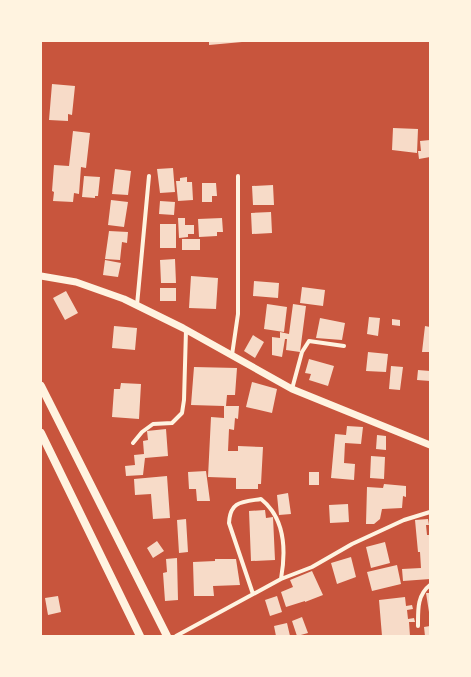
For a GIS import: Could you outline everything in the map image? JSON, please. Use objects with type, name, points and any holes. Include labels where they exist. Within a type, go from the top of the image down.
[{"type":"main road","points":[[41,386],[167,636]]},
{"type":"main road","points":[[41,433],[140,636]]},
{"type":"street","points":[[137,305],[149,176]]},
{"type":"street","points":[[232,355],[238,314],[238,176]]},
{"type":"street","points":[[41,276],[76,282],[137,305],[186,329],[292,389],[430,445]]},
{"type":"street","points":[[133,443],[142,432],[153,424],[172,423],[182,413],[184,400],[186,329]]},
{"type":"street","points":[[292,389],[302,352],[309,341],[344,346]]},
{"type":"street","points":[[253,594],[230,523],[230,512],[234,506],[243,501],[261,499],[269,505],[276,516],[281,528],[284,563],[281,579]]},
{"type":"street","points":[[176,636],[281,579],[312,567],[359,541],[404,520],[430,512]]},
{"type":"street","points":[[418,626],[418,602],[425,589],[430,585]]},
{"type":"building","points":[[209,41],[242,41],[242,42],[209,45]]},
{"type":"building","points":[[52,84],[75,86],[72,115],[68,114],[68,121],[49,120]]},
{"type":"building","points":[[393,128],[418,129],[417,153],[392,150]]},
{"type":"building","points":[[73,131],[90,133],[86,168],[81,167],[79,194],[74,193],[73,202],[53,201],[54,192],[52,191],[54,165],[69,166]]},
{"type":"building","points":[[430,140],[430,157],[419,159],[418,151],[421,151],[420,141]]},
{"type":"building","points":[[173,168],[175,192],[160,193],[157,169]]},
{"type":"building","points":[[115,169],[131,171],[128,195],[112,194]]},
{"type":"building","points":[[84,176],[100,177],[98,196],[95,196],[95,198],[82,197]]},
{"type":"building","points":[[187,177],[187,182],[192,182],[193,200],[178,201],[176,181],[180,181],[180,178]]},
{"type":"building","points":[[202,183],[216,183],[217,196],[212,196],[212,202],[202,202]]},
{"type":"building","points":[[273,185],[274,205],[253,205],[252,186]]},
{"type":"building","points":[[111,200],[128,202],[124,227],[108,225]]},
{"type":"building","points":[[160,201],[175,202],[174,215],[159,214]]},
{"type":"building","points":[[271,212],[272,233],[252,234],[251,213]]},
{"type":"building","points":[[178,218],[185,218],[185,225],[194,225],[194,234],[188,234],[188,237],[179,238]]},
{"type":"building","points":[[222,218],[223,232],[217,232],[217,236],[199,237],[198,219]]},
{"type":"building","points":[[160,224],[176,224],[176,248],[160,248]]},
{"type":"building","points":[[109,231],[128,232],[127,243],[122,242],[120,260],[105,259]]},
{"type":"building","points":[[182,239],[200,239],[200,250],[182,250]]},
{"type":"building","points":[[175,259],[176,283],[161,283],[160,260]]},
{"type":"building","points":[[105,260],[121,263],[118,277],[103,275]]},
{"type":"building","points":[[191,276],[218,278],[216,309],[189,308]]},
{"type":"building","points":[[254,281],[279,283],[278,298],[253,296]]},
{"type":"building","points":[[302,287],[325,290],[323,306],[300,303]]},
{"type":"building","points":[[160,288],[176,288],[176,301],[160,301]]},
{"type":"building","points":[[66,291],[78,313],[65,320],[53,298]]},
{"type":"building","points":[[267,304],[287,307],[284,332],[264,329]]},
{"type":"building","points":[[293,304],[306,306],[300,352],[286,350],[287,339],[285,339],[282,357],[272,355],[272,337],[280,338],[280,332],[289,334]]},
{"type":"building","points":[[369,317],[380,318],[378,336],[367,334]]},
{"type":"building","points":[[320,318],[345,323],[342,340],[316,338]]},
{"type":"building","points":[[392,319],[400,320],[400,326],[392,325]]},
{"type":"building","points":[[114,326],[137,328],[135,350],[112,348]]},
{"type":"building","points":[[425,326],[430,327],[430,352],[422,352]]},
{"type":"building","points":[[253,335],[264,342],[255,358],[244,351]]},
{"type":"building","points":[[368,352],[388,354],[386,372],[366,371]]},
{"type":"building","points":[[309,359],[334,366],[328,386],[309,380],[311,374],[305,373]]},
{"type":"building","points":[[391,366],[403,367],[400,390],[389,389]]},
{"type":"building","points":[[194,367],[237,368],[235,395],[227,395],[226,406],[239,406],[238,419],[235,418],[234,430],[229,429],[228,451],[238,451],[238,446],[263,447],[261,484],[258,484],[258,489],[236,489],[236,478],[208,477],[211,417],[224,418],[224,406],[191,405]]},
{"type":"building","points":[[418,370],[430,371],[430,381],[417,380]]},
{"type":"building","points":[[252,382],[277,389],[272,413],[246,407]]},
{"type":"building","points":[[121,383],[141,384],[139,419],[112,417],[114,389],[120,389]]},
{"type":"building","points":[[347,426],[363,427],[361,444],[345,443],[344,463],[355,464],[354,480],[331,478],[335,434],[346,435]]},
{"type":"building","points":[[166,429],[168,456],[145,458],[143,475],[126,476],[125,466],[135,465],[134,455],[144,454],[143,441],[148,440],[147,431]]},
{"type":"building","points":[[377,435],[386,436],[386,450],[376,449]]},
{"type":"building","points":[[371,456],[385,457],[384,479],[370,478]]},
{"type":"building","points":[[206,471],[210,501],[197,501],[196,489],[189,489],[188,472]]},
{"type":"building","points":[[309,472],[319,472],[319,485],[309,485]]},
{"type":"building","points":[[167,476],[170,518],[153,519],[151,494],[135,495],[134,479]]},
{"type":"building","points":[[384,484],[406,486],[406,497],[403,496],[402,508],[382,509],[380,519],[374,524],[366,524],[367,487],[383,488]]},
{"type":"building","points":[[288,493],[291,514],[279,515],[277,495]]},
{"type":"building","points":[[348,504],[349,522],[330,523],[329,505]]},
{"type":"building","points":[[265,510],[266,518],[273,517],[275,560],[251,561],[249,511]]},
{"type":"building","points":[[186,519],[188,552],[179,553],[177,520]]},
{"type":"building","points":[[428,519],[429,525],[426,525],[427,535],[430,535],[430,579],[403,581],[402,569],[421,568],[415,520]]},
{"type":"building","points":[[157,541],[164,551],[153,558],[147,548]]},
{"type":"building","points":[[385,542],[390,563],[371,568],[366,547]]},
{"type":"building","points":[[351,557],[356,577],[337,584],[331,563]]},
{"type":"building","points":[[177,558],[178,600],[165,601],[163,573],[167,572],[166,559]]},
{"type":"building","points":[[215,559],[236,559],[240,585],[213,586],[214,596],[194,596],[193,562],[215,561]]},
{"type":"building","points":[[397,565],[401,584],[372,591],[367,572]]},
{"type":"building","points":[[312,571],[323,595],[286,607],[281,592],[293,587],[290,580]]},
{"type":"building","points":[[426,593],[430,593],[429,612]]},
{"type":"building","points":[[58,596],[61,612],[48,615],[45,598]]},
{"type":"building","points":[[277,596],[282,612],[270,616],[265,600]]},
{"type":"building","points":[[405,597],[406,606],[412,605],[413,609],[407,610],[408,619],[414,618],[415,622],[409,622],[410,636],[382,636],[379,600]]},
{"type":"building","points":[[302,617],[308,633],[297,636],[292,621]]},
{"type":"building","points":[[287,623],[290,636],[276,636],[274,626]]},
{"type":"building","points":[[430,626],[430,636],[425,636],[424,627]]}]
